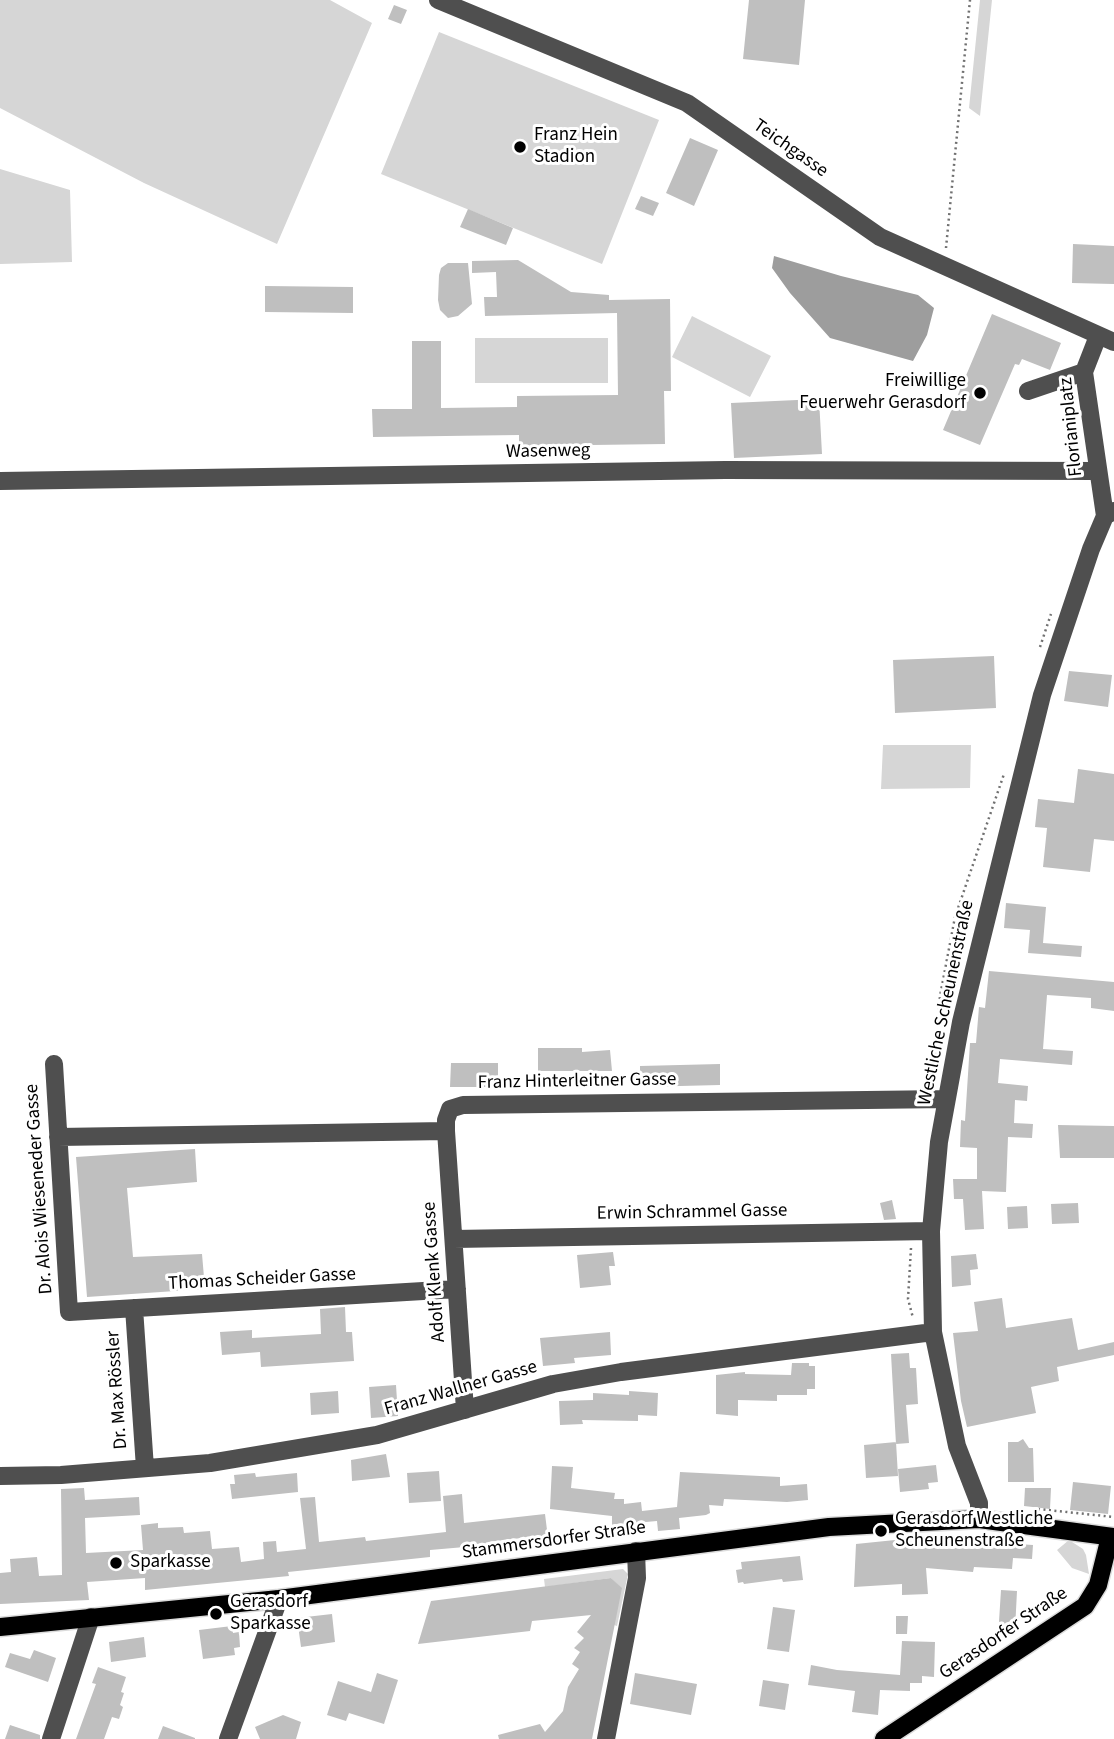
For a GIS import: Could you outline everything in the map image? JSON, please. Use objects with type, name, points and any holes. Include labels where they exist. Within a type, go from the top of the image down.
[{"type":"main road","name":"Stammersdorfer Straße","points":[[0,1627],[279,1599],[828,1527],[979,1519],[1112,1537]]},
{"type":"main road","name":"Gerasdorfer Straße","points":[[884,1739],[1085,1606],[1098,1585],[1112,1537]]},
{"type":"street","name":"Teichgasse","points":[[438,0],[687,103],[880,237],[1106,339]]},
{"type":"street","name":"Florianiplatz","points":[[1106,339],[1084,372],[1097,471],[1110,514]]},
{"type":"street","points":[[1028,391],[1084,372]]},
{"type":"street","name":"Wasenweg","points":[[0,481],[725,470],[1097,471]]},
{"type":"street","name":"Westliche Scheunenstraße","points":[[979,1519],[979,1503],[957,1446],[933,1332],[931,1231],[940,1142],[961,1022],[1042,695],[1091,549],[1110,514]]},
{"type":"street","name":"Dr. Alois Wieseneder Gasse","points":[[54,1064],[69,1312]]},
{"type":"street","name":"Franz Hinterleitner Gasse","points":[[446,1131],[450,1109],[463,1105],[947,1099]]},
{"type":"street","points":[[58,1137],[446,1131]]},
{"type":"street","name":"Adolf Klenk Gasse","points":[[446,1131],[465,1410]]},
{"type":"street","name":"Erwin Schrammel Gasse","points":[[454,1239],[931,1231]]},
{"type":"street","name":"Thomas Scheider Gasse","points":[[69,1312],[457,1289]]},
{"type":"street","name":"Dr. Max Rössler","points":[[134,1308],[145,1468]]},
{"type":"street","name":"Franz Wallner Gasse","points":[[0,1476],[61,1475],[210,1463],[377,1435],[553,1384],[621,1372],[933,1332]]},
{"type":"street","points":[[606,1739],[637,1578],[636,1551]]},
{"type":"street","points":[[228,1739],[279,1599]]},
{"type":"street","points":[[51,1739],[91,1617]]},
{"type":"path","points":[[944,265],[970,0]]},
{"type":"path","points":[[1030,1508],[1114,1517]]},
{"type":"shaded area","points":[[0,0],[330,0],[372,23],[277,244],[144,183],[0,108]]},
{"type":"shaded area","points":[[980,0],[992,0],[980,116],[969,108]]},
{"type":"shaded area","name":"Franz Hein Stadion","points":[[439,32],[659,120],[602,264],[381,174]]},
{"type":"shaded area","points":[[0,169],[70,190],[72,262],[0,264]]},
{"type":"shaded area","points":[[774,256],[918,295],[934,308],[927,335],[913,361],[830,338],[772,268]]},
{"type":"shaded area","points":[[692,316],[771,356],[750,397],[672,357]]},
{"type":"shaded area","points":[[475,338],[608,338],[608,383],[475,383]]},
{"type":"shaded area","points":[[883,745],[971,745],[970,788],[881,789]]},
{"type":"shaded area","points":[[1069,1540],[1083,1549],[1089,1574],[1072,1568],[1057,1550]]},
{"type":"shaded area","points":[[623,1569],[628,1574],[617,1626],[614,1625],[621,1588],[611,1578],[545,1587],[544,1579]]},
{"type":"building","points":[[749,0],[805,0],[799,65],[743,59]]},
{"type":"building","points":[[394,5],[407,10],[401,24],[388,19]]},
{"type":"building","points":[[690,138],[718,150],[694,206],[666,193]]},
{"type":"building","points":[[641,196],[659,203],[653,216],[635,209]]},
{"type":"building","points":[[468,209],[513,228],[506,245],[460,227]]},
{"type":"building","points":[[1073,244],[1114,246],[1114,284],[1072,283]]},
{"type":"building","points":[[518,260],[571,292],[609,295],[609,300],[670,299],[671,391],[664,391],[665,444],[519,446],[519,435],[373,437],[372,409],[412,409],[412,341],[441,341],[441,408],[517,407],[517,396],[618,395],[617,313],[485,316],[484,297],[497,297],[496,272],[472,273],[472,261]]},
{"type":"building","points":[[448,263],[468,263],[472,304],[458,316],[448,318],[440,310],[438,300],[439,275],[441,268]]},
{"type":"building","points":[[265,286],[353,287],[353,313],[265,312]]},
{"type":"building","name":"Freiwillige Feuerwehr Gerasdorf","points":[[992,314],[1061,343],[1050,370],[1022,359],[1019,365],[1015,364],[980,445],[943,430]]},
{"type":"building","points":[[819,399],[822,454],[734,458],[731,403]]},
{"type":"building","points":[[994,656],[996,708],[895,713],[893,660]]},
{"type":"building","points":[[1069,671],[1112,675],[1108,707],[1064,701]]},
{"type":"building","points":[[1078,769],[1114,774],[1114,841],[1094,839],[1090,872],[1043,867],[1047,828],[1035,827],[1038,799],[1074,803]]},
{"type":"building","points":[[1006,903],[1046,907],[1043,943],[1082,946],[1081,957],[1028,953],[1030,930],[1004,928]]},
{"type":"building","points":[[989,971],[1114,982],[1114,1011],[1091,1008],[1091,998],[1047,995],[1043,1049],[1073,1051],[1072,1065],[1000,1059],[998,1083],[1028,1086],[1027,1101],[1015,1100],[1014,1123],[1033,1124],[1032,1138],[1008,1137],[1006,1192],[982,1191],[984,1229],[965,1230],[963,1199],[954,1199],[953,1179],[977,1179],[977,1148],[960,1147],[961,1120],[965,1121],[970,1043],[976,1043],[979,1007],[985,1008]]},
{"type":"building","points":[[538,1048],[582,1048],[582,1052],[610,1050],[612,1071],[538,1071]]},
{"type":"building","points":[[451,1063],[498,1063],[498,1087],[450,1087]]},
{"type":"building","points":[[720,1064],[720,1085],[640,1087],[640,1066]]},
{"type":"building","points":[[1058,1125],[1114,1126],[1114,1158],[1060,1158]]},
{"type":"building","points":[[195,1149],[197,1182],[127,1188],[133,1257],[202,1254],[205,1289],[87,1297],[76,1157]]},
{"type":"building","points":[[892,1200],[896,1219],[884,1220],[880,1203]]},
{"type":"building","points":[[1078,1203],[1079,1223],[1052,1224],[1051,1204]]},
{"type":"building","points":[[1027,1206],[1028,1228],[1008,1229],[1007,1207]]},
{"type":"building","points":[[613,1252],[615,1266],[609,1266],[611,1285],[580,1288],[577,1255]]},
{"type":"building","points":[[976,1254],[978,1269],[970,1270],[971,1285],[952,1287],[951,1256]]},
{"type":"building","points":[[1002,1298],[1006,1328],[1072,1318],[1078,1350],[1114,1342],[1114,1355],[1057,1367],[1059,1381],[1031,1387],[1036,1413],[967,1427],[961,1401],[953,1333],[978,1331],[974,1302]]},
{"type":"building","points":[[345,1307],[346,1332],[352,1332],[354,1361],[261,1367],[260,1352],[222,1355],[220,1332],[252,1330],[252,1338],[321,1334],[320,1309]]},
{"type":"building","points":[[610,1332],[611,1355],[574,1358],[575,1363],[543,1366],[540,1338]]},
{"type":"building","points":[[909,1353],[910,1368],[916,1368],[918,1404],[906,1405],[909,1443],[896,1444],[891,1354]]},
{"type":"building","points":[[792,1363],[809,1363],[809,1366],[815,1366],[815,1389],[807,1389],[807,1395],[777,1395],[777,1401],[738,1400],[738,1416],[716,1414],[716,1375],[745,1372],[791,1375]]},
{"type":"building","points":[[396,1385],[398,1416],[371,1418],[369,1387]]},
{"type":"building","points":[[338,1391],[339,1413],[311,1415],[310,1393]]},
{"type":"building","points":[[629,1391],[658,1393],[657,1416],[638,1415],[638,1421],[582,1420],[583,1424],[560,1425],[559,1401],[593,1400],[593,1393],[629,1395]]},
{"type":"building","points":[[1023,1439],[1029,1448],[1033,1448],[1034,1482],[1008,1482],[1008,1442]]},
{"type":"building","points":[[896,1442],[898,1476],[866,1478],[864,1445]]},
{"type":"building","points":[[386,1454],[390,1477],[352,1481],[351,1460]]},
{"type":"building","points":[[936,1465],[938,1482],[928,1483],[929,1489],[900,1492],[898,1469]]},
{"type":"building","points":[[552,1466],[573,1467],[571,1488],[615,1493],[614,1499],[624,1499],[624,1504],[641,1502],[642,1511],[677,1507],[680,1472],[780,1477],[780,1486],[807,1484],[808,1500],[787,1502],[724,1499],[723,1506],[709,1505],[710,1513],[706,1515],[679,1518],[680,1529],[658,1531],[657,1521],[612,1525],[612,1516],[550,1509]]},
{"type":"building","points":[[439,1471],[441,1501],[409,1503],[407,1473]]},
{"type":"building","points":[[255,1473],[256,1477],[297,1473],[298,1492],[232,1499],[230,1484],[235,1484],[234,1475]]},
{"type":"building","points":[[1073,1482],[1111,1486],[1108,1514],[1070,1510]]},
{"type":"building","points":[[84,1488],[85,1500],[139,1497],[140,1515],[85,1518],[86,1553],[143,1550],[141,1525],[158,1523],[158,1528],[183,1527],[184,1533],[210,1531],[212,1549],[239,1547],[241,1562],[264,1559],[263,1542],[276,1541],[277,1552],[306,1549],[300,1498],[315,1497],[319,1542],[365,1537],[366,1541],[446,1532],[443,1496],[462,1494],[464,1523],[545,1514],[549,1546],[531,1548],[530,1537],[488,1542],[488,1545],[430,1550],[430,1557],[288,1572],[289,1576],[145,1590],[145,1578],[87,1582],[89,1600],[0,1604],[0,1573],[11,1572],[10,1559],[37,1557],[39,1576],[62,1575],[61,1489]]},
{"type":"building","points":[[1025,1488],[1051,1488],[1050,1509],[1024,1506]]},
{"type":"building","points":[[943,1539],[1033,1545],[1032,1559],[1013,1558],[1012,1569],[974,1567],[973,1572],[926,1568],[928,1594],[902,1595],[902,1584],[854,1587],[856,1544],[895,1540],[942,1542]]},
{"type":"building","points":[[800,1556],[803,1580],[738,1583],[736,1570],[742,1569],[741,1562]]},
{"type":"building","points":[[611,1578],[622,1588],[592,1739],[499,1739],[498,1735],[540,1724],[545,1732],[563,1711],[568,1687],[579,1669],[572,1664],[580,1652],[574,1648],[584,1638],[577,1632],[591,1615],[532,1621],[530,1631],[418,1644],[431,1601]]},
{"type":"building","points":[[1001,1590],[1017,1591],[1015,1630],[998,1637]]},
{"type":"building","points":[[773,1607],[795,1610],[789,1652],[767,1649]]},
{"type":"building","points":[[332,1614],[335,1642],[301,1647],[297,1618]]},
{"type":"building","points":[[896,1616],[908,1616],[907,1634],[896,1634]]},
{"type":"building","points":[[232,1626],[233,1633],[239,1632],[240,1647],[234,1648],[235,1655],[203,1659],[199,1630]]},
{"type":"building","points":[[144,1637],[146,1657],[111,1662],[109,1642]]},
{"type":"building","points":[[902,1641],[935,1642],[934,1677],[922,1676],[922,1683],[910,1683],[910,1691],[880,1690],[878,1715],[852,1712],[855,1691],[808,1685],[811,1665],[900,1675]]},
{"type":"building","points":[[34,1650],[56,1658],[48,1682],[5,1667],[10,1653],[30,1659]]},
{"type":"building","points":[[98,1667],[126,1677],[121,1692],[124,1693],[120,1705],[123,1707],[119,1719],[112,1717],[104,1739],[76,1739],[96,1684],[92,1683]]},
{"type":"building","points":[[377,1673],[398,1680],[384,1724],[349,1713],[346,1721],[327,1715],[338,1681],[371,1692]]},
{"type":"building","points":[[635,1673],[697,1684],[691,1715],[630,1704]]},
{"type":"building","points":[[763,1680],[789,1684],[785,1710],[759,1706]]},
{"type":"building","points":[[283,1715],[301,1722],[296,1739],[260,1739],[255,1727]]},
{"type":"building","points":[[10,1725],[40,1735],[40,1739],[5,1739]]},
{"type":"building","points":[[163,1726],[195,1738],[195,1739],[158,1739]]},
{"type":"place","name":"Franz Hein Stadion","points":[[520,147]]},
{"type":"place","name":"Freiwillige Feuerwehr Gerasdorf","points":[[980,393]]},
{"type":"place","name":"Gerasdorf Westliche Scheunenstraße","points":[[881,1531]]},
{"type":"place","name":"Sparkasse","points":[[116,1563]]},
{"type":"place","name":"Gerasdorf Sparkasse","points":[[216,1614]]}]
